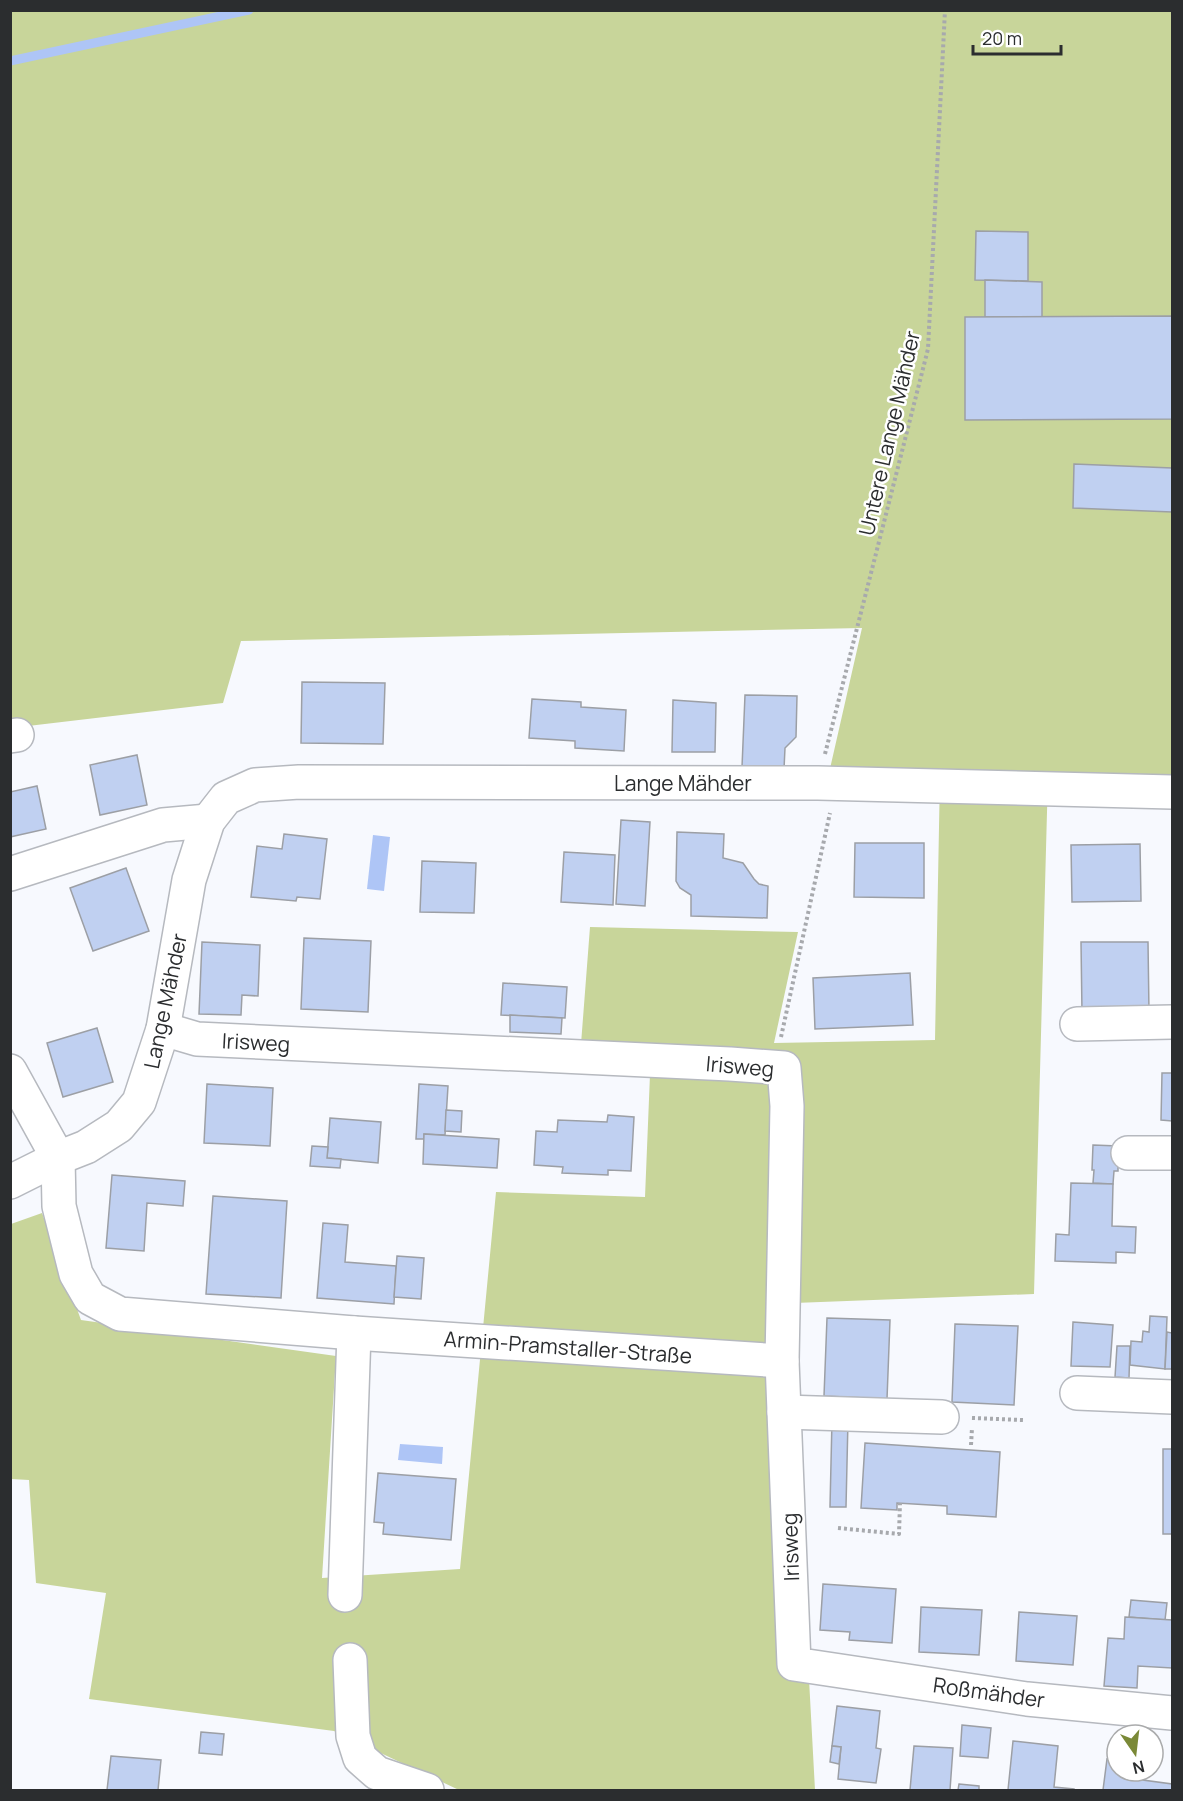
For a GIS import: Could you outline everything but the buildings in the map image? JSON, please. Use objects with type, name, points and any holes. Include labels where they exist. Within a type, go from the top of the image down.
[{"type":"street","name":"Lange Mähder","points":[[10,1182],[86,1147],[119,1126],[139,1102],[163,1029],[189,880],[208,820],[226,798],[255,785],[299,782],[827,784],[1173,792]]},
{"type":"street","points":[[10,874],[163,825],[208,820]]},
{"type":"street","points":[[1077,1024],[1173,1022]]},
{"type":"street","name":"Irisweg","points":[[163,1029],[197,1039],[784,1068],[787,1106],[782,1361],[794,1664],[807,1666]]},
{"type":"street","points":[[10,1071],[58,1158]]},
{"type":"street","points":[[1128,1153],[1173,1153]]},
{"type":"street","name":"Armin-Pramstaller-Straße","points":[[58,1158],[59,1206],[76,1274],[90,1298],[120,1314],[354,1333],[782,1361]]},
{"type":"street","points":[[345,1595],[354,1333]]},
{"type":"street","points":[[1077,1393],[1173,1397]]},
{"type":"street","points":[[784,1412],[942,1417]]},
{"type":"street","points":[[350,1660],[353,1736],[360,1758],[377,1773],[427,1791]]},
{"type":"street","name":"Roßmähder","points":[[807,1666],[1027,1699],[1173,1713]]},
{"type":"path","name":"Untere Lange Mähder","points":[[784,1068],[781,1038],[827,784],[928,349],[945,10]]},
{"type":"path","points":[[942,1417],[1023,1420]]},
{"type":"path","points":[[838,1528],[899,1534],[900,1503]]},
{"type":"green space","points":[[11,11],[1172,11],[1172,775],[1048,775],[1034,1294],[768,1304],[809,1679],[815,1790],[459,1790],[334,1731],[89,1699],[106,1593],[36,1583],[29,1480],[11,1479],[11,1224],[42,1213],[81,1320],[336,1356],[322,1578],[460,1569],[496,1192],[645,1197],[651,1050],[581,1044],[590,927],[798,932],[774,1043],[935,1040],[940,774],[829,773],[862,628],[241,641],[223,703],[11,728]]},
{"type":"water","points":[[373,835],[390,837],[384,891],[367,889]]},
{"type":"water","points":[[400,1444],[443,1447],[442,1464],[398,1460]]},
{"type":"waterway","points":[[10,61],[249,10]]}]
